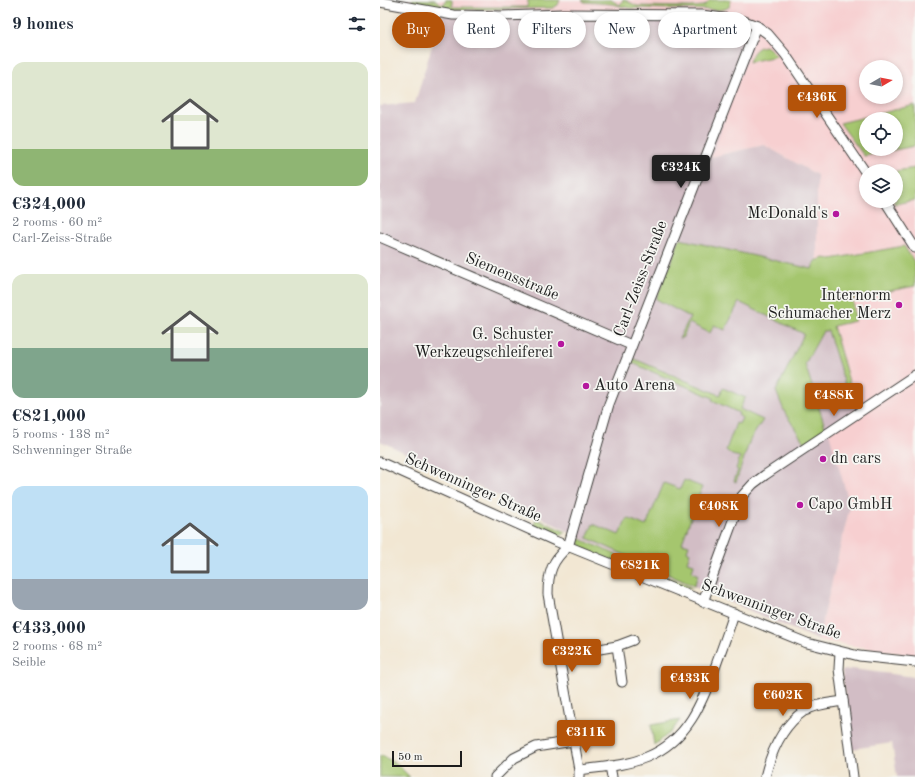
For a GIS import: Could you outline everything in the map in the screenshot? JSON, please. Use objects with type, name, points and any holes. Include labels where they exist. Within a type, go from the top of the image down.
[{"type":"street","points":[[380,2],[446,14],[502,16],[575,14],[702,15],[744,21],[757,26],[772,38],[785,54],[860,164]]},
{"type":"street","name":"Carl-Zeiss-Straße","points":[[568,547],[609,404],[757,26]]},
{"type":"street","points":[[889,208],[915,248]]},
{"type":"street","name":"Siemensstraße","points":[[380,237],[631,345]]},
{"type":"street","points":[[703,602],[742,496],[765,475],[915,375]]},
{"type":"street","name":"Schwenninger Straße","points":[[380,462],[568,547],[807,643],[859,656],[915,662]]},
{"type":"street","points":[[568,547],[554,560],[548,582],[548,594],[579,773],[634,761],[660,751],[684,729],[694,717],[705,695],[734,613]]},
{"type":"street","points":[[558,656],[617,646],[633,640]]},
{"type":"street","points":[[617,646],[622,682]]},
{"type":"street","points":[[840,652],[839,669],[852,777]]},
{"type":"street","points":[[777,691],[800,703],[807,710]]},
{"type":"street","points":[[765,777],[776,744],[788,726],[807,710],[814,707],[843,701]]},
{"type":"street","points":[[495,777],[514,758],[536,748],[573,741]]},
{"type":"street","points":[[610,766],[612,777]]},
{"type":"shaded area","points":[[380,0],[915,0],[915,656],[818,640],[850,506],[827,429],[827,321],[817,258],[817,175],[764,145],[710,157],[510,46],[510,12],[453,12],[453,16],[445,14],[445,12],[436,12]]},
{"type":"shaded area","points":[[445,15],[453,15],[453,48],[510,48],[510,15],[518,16],[518,48],[586,48],[586,16],[594,16],[594,48],[650,48],[650,16],[658,17],[658,48],[750,48],[711,157],[764,145],[817,175],[817,258],[827,321],[854,410],[828,429],[850,506],[818,640],[585,540],[505,499],[380,441],[380,106],[415,103],[431,48],[445,48]]},
{"type":"shaded area","points":[[751,27],[757,29],[751,46]]},
{"type":"shaded area","points":[[852,669],[915,677],[915,777],[897,777],[892,743],[852,749],[842,671]]},
{"type":"green space","points":[[412,0],[435,0],[443,5],[446,0],[452,0],[452,7],[527,7],[528,0],[560,0],[558,5],[553,8],[452,10],[412,2]]},
{"type":"green space","points":[[582,0],[611,0],[620,5],[623,0],[625,0],[637,6],[691,7],[704,6],[710,0],[731,1],[729,7],[719,10],[629,8],[611,4],[584,2]]},
{"type":"green space","points":[[765,46],[777,56],[749,62],[756,49]]},
{"type":"green space","points":[[915,105],[915,146],[903,148],[903,112],[886,112]]},
{"type":"green space","points":[[859,118],[859,149],[840,123]]},
{"type":"green space","points":[[915,168],[915,200],[903,202],[903,170]]},
{"type":"green space","points":[[680,239],[812,269],[815,261],[824,258],[831,259],[904,246],[915,263],[915,286],[853,298],[855,321],[833,326],[852,392],[848,394],[828,331],[823,331],[805,364],[826,430],[805,444],[785,413],[776,391],[804,334],[739,302],[725,330],[714,325],[710,333],[689,323],[683,337],[679,339],[690,317],[656,299]]},
{"type":"green space","points":[[632,358],[720,395],[723,388],[746,398],[740,409],[763,420],[750,440],[736,482],[734,481],[738,470],[736,469],[740,457],[732,455],[726,450],[736,423],[739,424],[742,418],[738,415],[739,413],[712,400],[713,398],[630,362]]},
{"type":"green space","points":[[684,480],[702,487],[682,543],[689,545],[687,551],[690,553],[687,562],[694,564],[692,572],[698,575],[694,586],[587,538],[593,524],[619,535],[627,518],[646,526],[664,483],[680,489]]},
{"type":"green space","points":[[536,519],[566,532],[558,536],[533,527]]},
{"type":"green space","points":[[578,538],[693,589],[667,584],[582,548]]},
{"type":"green space","points":[[680,720],[671,732],[654,745],[651,725]]},
{"type":"green space","points":[[380,755],[396,763],[410,777],[380,777]]},
{"type":"place","name":"McDonald's","points":[[836,214]]},
{"type":"place","name":"Internorm Schumacher Merz","points":[[899,305]]},
{"type":"place","name":"G. Schuster Werkzeugschleiferei","points":[[561,344]]},
{"type":"place","name":"Auto Arena","points":[[586,386]]},
{"type":"place","name":"dn cars","points":[[823,459]]},
{"type":"place","name":"Capo GmbH","points":[[800,505]]}]
